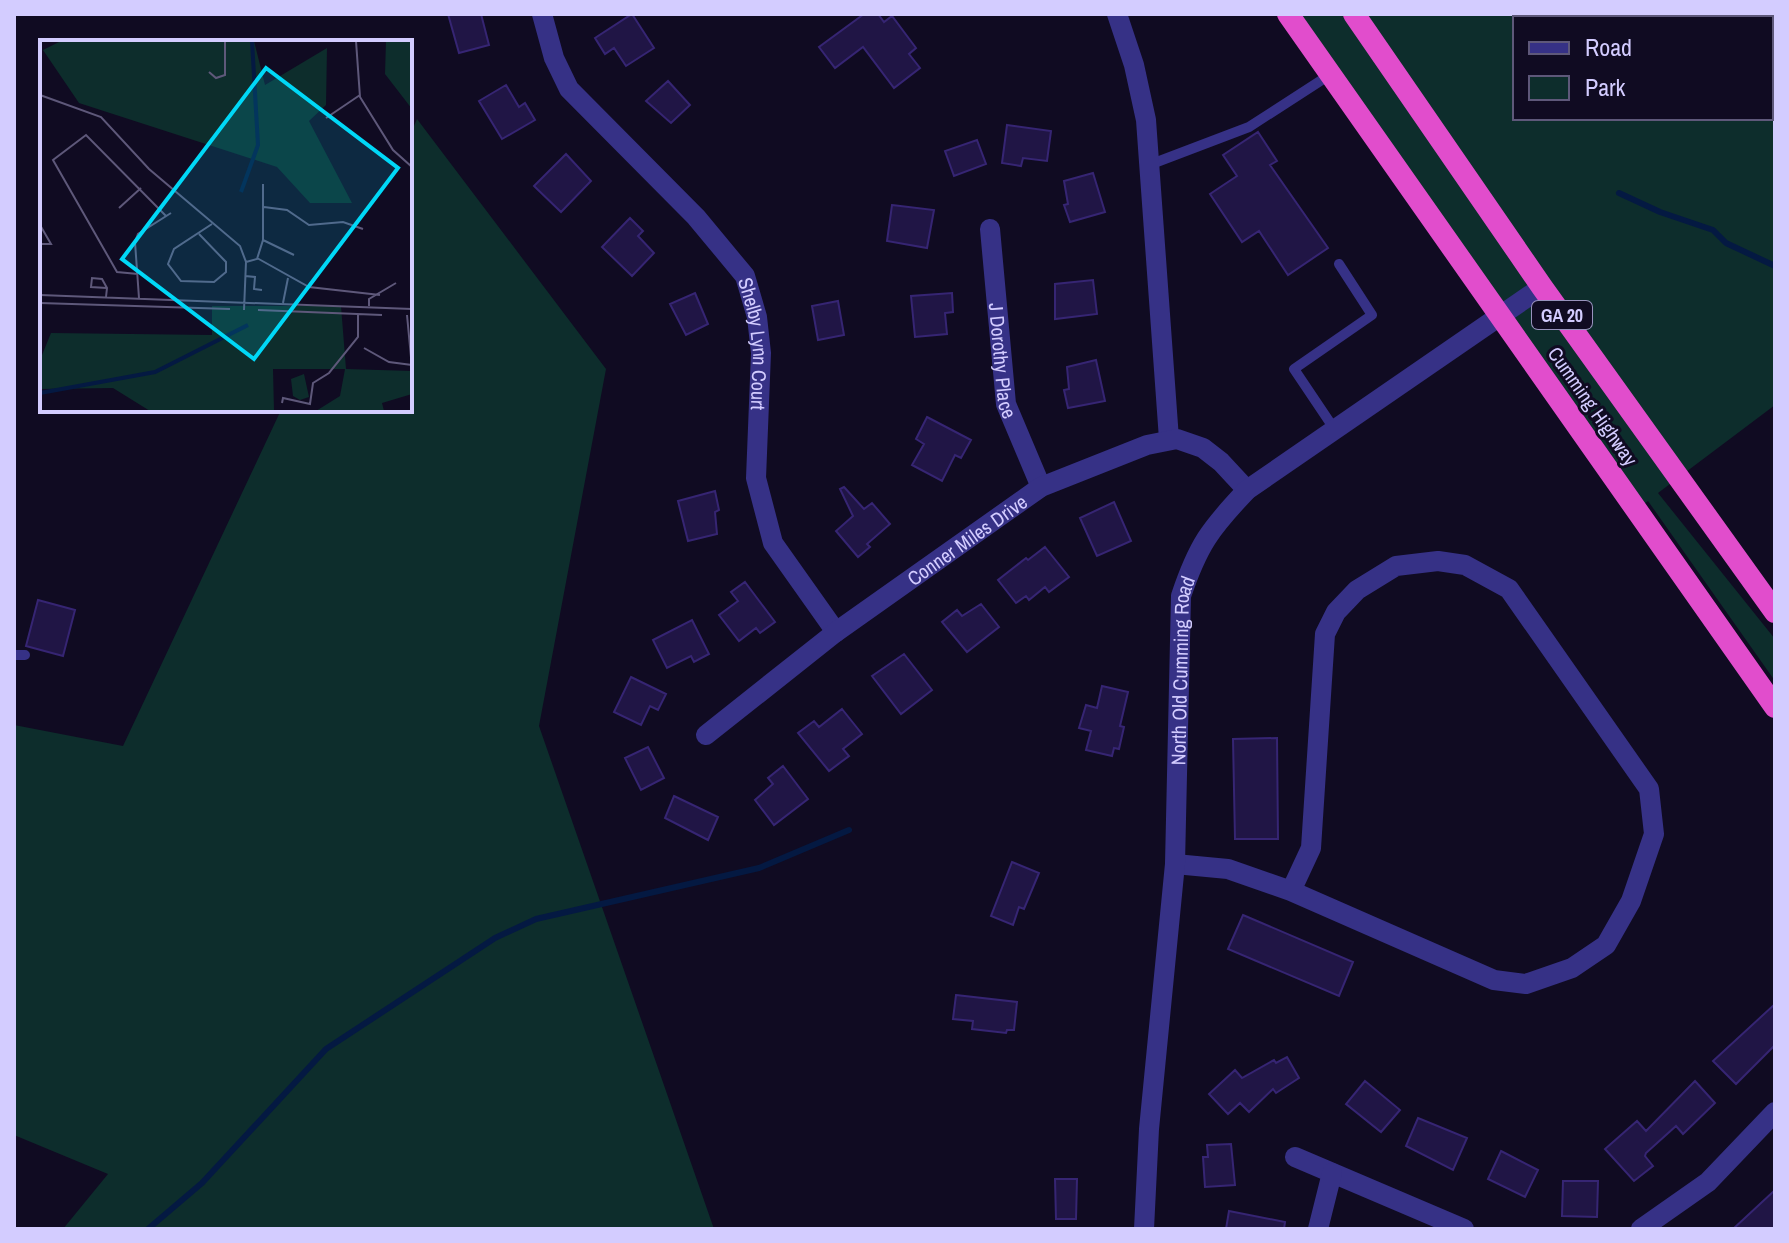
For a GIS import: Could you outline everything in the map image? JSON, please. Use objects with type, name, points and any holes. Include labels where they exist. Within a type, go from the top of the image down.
[{"type":"highway","name":"Cumming Highway","points":[[1288,14],[1775,707]]},
{"type":"highway","name":"Cumming Highway","points":[[1354,14],[1542,287],[1775,612]]},
{"type":"street","name":"Shelby Lynn Court","points":[[542,14],[554,58],[569,89],[696,217],[745,276],[757,317],[761,353],[756,478],[773,543],[836,632]]},
{"type":"street","points":[[1117,14],[1134,65],[1146,120],[1169,439],[1185,440],[1203,448],[1247,490]]},
{"type":"street","name":"J Dorothy Place","points":[[990,229],[1006,404],[1041,487]]},
{"type":"street","name":"North Old Cumming Road","points":[[1144,1229],[1149,1129],[1175,864],[1181,596],[1201,544],[1247,490],[1542,287]]},
{"type":"street","name":"Conner Miles Drive","points":[[706,735],[836,632],[1041,487],[1169,439]]},
{"type":"street","points":[[1175,864],[1228,869],[1291,891],[1494,980],[1526,984],[1572,968],[1606,945],[1631,901],[1654,834],[1649,789],[1509,589],[1465,565],[1438,561],[1396,566],[1357,590],[1336,612],[1325,634],[1311,848],[1291,891]]},
{"type":"street","points":[[1641,1229],[1708,1182],[1775,1112]]},
{"type":"street","points":[[1295,1157],[1464,1229]]},
{"type":"street","points":[[1318,1229],[1332,1173]]},
{"type":"lane","points":[[1149,165],[1249,127],[1331,74]]},
{"type":"lane","points":[[1335,430],[1294,369],[1372,315],[1339,264]]},
{"type":"green space","points":[[1281,14],[1775,14],[1775,405],[1658,493],[1775,639],[1775,681],[1648,501],[1629,515]]},
{"type":"green space","points":[[417,119],[606,369],[539,726],[714,1229],[63,1229],[108,1174],[14,1135],[14,725],[123,746],[280,412],[412,412],[412,130]]},
{"type":"building","points":[[448,14],[481,14],[489,45],[459,53]]},
{"type":"building","points":[[632,14],[654,48],[626,66],[614,48],[605,54],[595,38]]},
{"type":"building","points":[[864,14],[878,14],[884,22],[892,16],[916,48],[909,54],[920,68],[894,88],[863,47],[835,68],[819,47]]},
{"type":"building","points":[[668,81],[690,105],[671,123],[646,101]]},
{"type":"building","points":[[506,85],[519,107],[525,103],[535,120],[502,139],[479,101]]},
{"type":"building","points":[[1007,125],[1051,131],[1047,161],[1023,158],[1021,166],[1002,163]]},
{"type":"building","points":[[1258,132],[1277,161],[1270,165],[1328,248],[1288,275],[1259,231],[1242,242],[1210,194],[1237,176],[1223,155]]},
{"type":"building","points":[[977,140],[986,164],[954,176],[945,151]]},
{"type":"building","points":[[566,154],[591,181],[561,212],[534,186]]},
{"type":"building","points":[[1093,173],[1105,212],[1070,222],[1064,205],[1068,204],[1064,181]]},
{"type":"building","points":[[892,205],[934,210],[927,248],[887,241]]},
{"type":"building","points":[[630,218],[643,231],[638,236],[654,253],[632,276],[602,247]]},
{"type":"building","points":[[1093,280],[1097,314],[1055,319],[1055,284]]},
{"type":"building","points":[[695,293],[708,324],[686,335],[670,304]]},
{"type":"building","points":[[952,293],[953,312],[945,313],[947,334],[915,337],[911,296]]},
{"type":"building","points":[[838,301],[844,335],[818,340],[812,306]]},
{"type":"building","points":[[1096,360],[1105,401],[1068,408],[1064,390],[1069,389],[1067,367]]},
{"type":"building","points":[[927,417],[971,440],[961,458],[955,455],[942,481],[912,465],[924,444],[916,439]]},
{"type":"building","points":[[844,487],[864,509],[872,503],[890,524],[867,544],[870,547],[858,557],[836,531],[853,516],[840,489]]},
{"type":"building","points":[[715,491],[719,510],[715,512],[717,534],[688,541],[678,501]]},
{"type":"building","points":[[1114,502],[1131,541],[1097,556],[1080,518]]},
{"type":"building","points":[[1045,547],[1069,577],[1049,592],[1045,587],[1029,600],[1026,596],[1016,603],[998,580]]},
{"type":"building","points":[[745,582],[775,622],[760,633],[756,628],[739,641],[719,615],[738,601],[731,592]]},
{"type":"building","points":[[38,600],[75,610],[63,656],[26,646]]},
{"type":"building","points":[[981,604],[999,627],[967,652],[942,622],[957,610],[962,616]]},
{"type":"building","points":[[692,620],[709,654],[694,662],[691,656],[667,668],[653,640]]},
{"type":"building","points":[[904,654],[932,690],[901,714],[872,676]]},
{"type":"building","points":[[631,677],[666,694],[658,710],[650,706],[641,725],[614,712]]},
{"type":"building","points":[[1102,686],[1128,692],[1120,726],[1124,727],[1119,749],[1114,748],[1112,756],[1086,750],[1091,731],[1079,728],[1086,705],[1097,708]]},
{"type":"building","points":[[842,709],[862,734],[843,749],[849,756],[829,771],[798,733],[814,721],[819,727]]},
{"type":"building","points":[[1277,738],[1278,839],[1235,839],[1233,739]]},
{"type":"building","points":[[648,747],[664,778],[641,790],[625,758]]},
{"type":"building","points":[[783,766],[808,799],[774,825],[755,800],[773,784],[768,778]]},
{"type":"building","points":[[674,796],[718,817],[708,840],[665,818]]},
{"type":"building","points":[[1012,862],[1039,873],[1024,909],[1019,907],[1013,925],[991,916]]},
{"type":"building","points":[[1243,915],[1353,962],[1339,996],[1228,949]]},
{"type":"building","points":[[956,995],[1017,1002],[1014,1030],[1007,1030],[1006,1033],[972,1029],[973,1021],[953,1019]]},
{"type":"building","points":[[1775,1004],[1775,1045],[1736,1084],[1713,1061]]},
{"type":"building","points":[[1287,1057],[1299,1078],[1276,1093],[1273,1089],[1249,1112],[1240,1103],[1228,1114],[1209,1094],[1235,1070],[1242,1078],[1274,1060],[1276,1063]]},
{"type":"building","points":[[1365,1081],[1400,1110],[1381,1132],[1346,1104]]},
{"type":"building","points":[[1695,1081],[1715,1103],[1683,1134],[1676,1126],[1646,1153],[1653,1166],[1634,1181],[1605,1149],[1637,1121],[1646,1131]]},
{"type":"building","points":[[1418,1118],[1467,1138],[1453,1170],[1406,1146]]},
{"type":"building","points":[[1231,1144],[1235,1185],[1205,1187],[1203,1157],[1208,1157],[1207,1145]]},
{"type":"building","points":[[1501,1151],[1538,1170],[1525,1197],[1488,1179]]},
{"type":"building","points":[[1055,1179],[1077,1179],[1076,1219],[1056,1219]]},
{"type":"building","points":[[1563,1181],[1598,1181],[1597,1217],[1562,1216]]},
{"type":"building","points":[[1775,1190],[1775,1229],[1733,1229]]},
{"type":"building","points":[[1229,1211],[1285,1222],[1284,1229],[1226,1229]]},
{"type":"waterway","points":[[1619,193],[1660,212],[1713,230],[1726,243],[1775,266]]},
{"type":"waterway","points":[[148,1229],[202,1183],[326,1049],[495,938],[536,919],[759,868],[849,830]]}]
